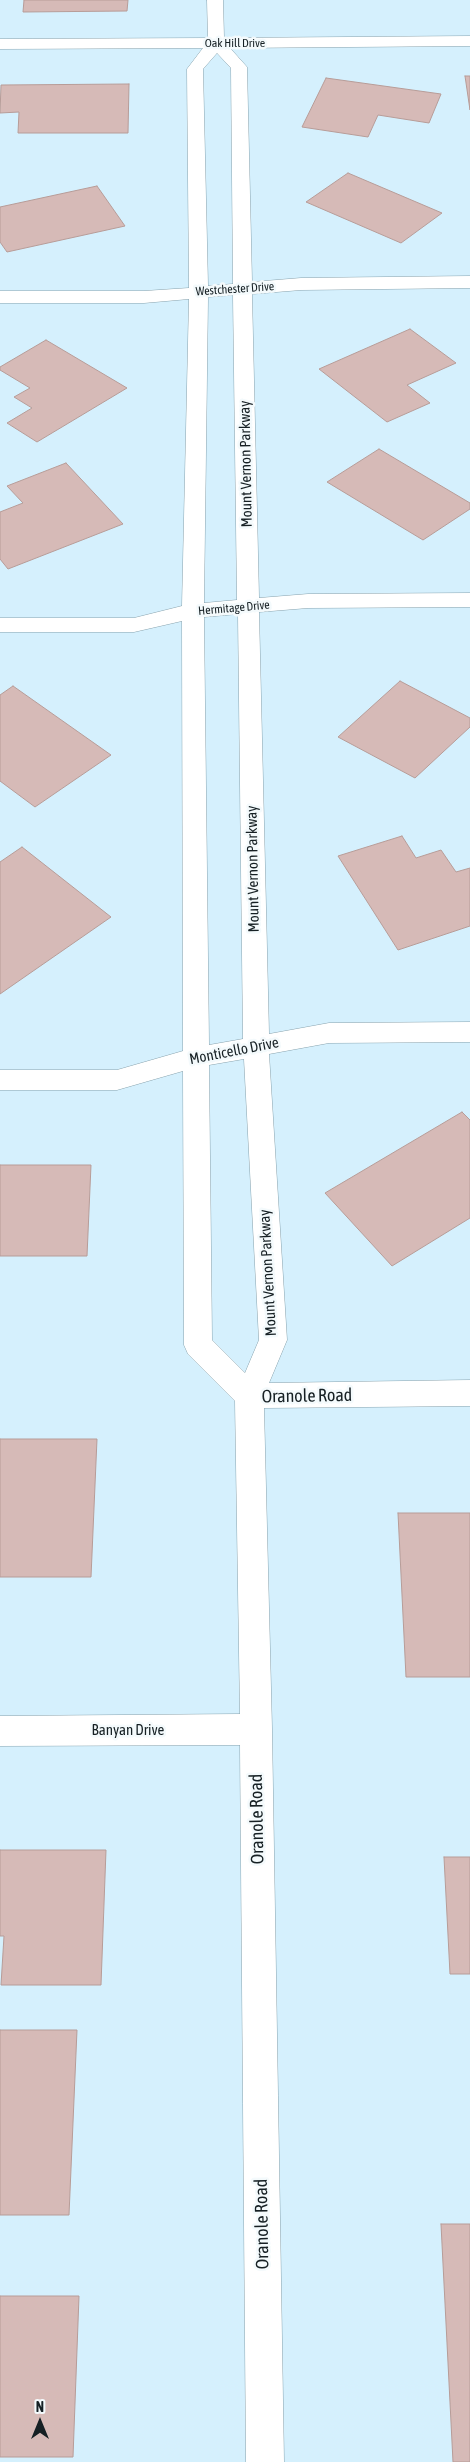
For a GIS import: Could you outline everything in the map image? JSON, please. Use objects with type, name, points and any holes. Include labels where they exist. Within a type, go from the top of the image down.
[{"type":"street","points":[[215,0],[216,43],[195,69],[200,291],[193,611],[198,1057],[198,1345],[249,1396]]},
{"type":"street","name":"Oak Hill Drive","points":[[0,44],[470,41]]},
{"type":"street","name":"Mount Vernon Parkway","points":[[216,43],[239,67],[256,1046],[273,1340],[249,1396]]},
{"type":"street","name":"Westchester Drive","points":[[0,297],[144,297],[301,284],[470,282]]},
{"type":"street","name":"Hermitage Drive","points":[[0,625],[134,625],[193,611],[248,606],[308,602],[470,600]]},
{"type":"street","name":"Monticello Drive","points":[[0,1080],[117,1080],[198,1057],[329,1033],[470,1032]]},
{"type":"street","name":"Oranole Road","points":[[265,2462],[256,1729],[249,1396],[470,1393]]},
{"type":"street","name":"Banyan Drive","points":[[0,1731],[256,1729]]},
{"type":"building","points":[[24,0],[128,0],[127,11],[23,12]]},
{"type":"building","points":[[465,76],[470,76],[470,110]]},
{"type":"building","points":[[326,78],[441,94],[429,123],[378,115],[368,137],[302,127]]},
{"type":"building","points":[[129,84],[128,133],[18,133],[19,112],[0,113],[1,85]]},
{"type":"building","points":[[348,173],[442,213],[401,243],[306,202]]},
{"type":"building","points":[[97,186],[125,226],[7,252],[0,242],[0,207]]},
{"type":"building","points":[[410,329],[456,363],[407,385],[430,403],[387,422],[319,369]]},
{"type":"building","points":[[46,340],[127,388],[37,442],[7,423],[32,408],[14,397],[30,388],[0,370],[0,367]]},
{"type":"building","points":[[379,449],[470,503],[470,509],[423,540],[327,482]]},
{"type":"building","points":[[66,463],[123,524],[8,569],[0,559],[0,512],[23,503],[7,486]]},
{"type":"building","points":[[400,681],[470,718],[470,727],[415,778],[338,737]]},
{"type":"building","points":[[13,686],[111,755],[35,807],[0,781],[0,695]]},
{"type":"building","points":[[402,836],[416,858],[441,850],[456,872],[470,868],[470,926],[398,950],[338,856]]},
{"type":"building","points":[[22,847],[111,917],[0,994],[0,862]]},
{"type":"building","points":[[462,1112],[470,1120],[470,1218],[392,1266],[325,1193]]},
{"type":"building","points":[[0,1165],[91,1165],[87,1256],[0,1256]]},
{"type":"building","points":[[0,1439],[97,1439],[91,1577],[0,1577]]},
{"type":"building","points":[[398,1513],[470,1513],[470,1677],[406,1677]]},
{"type":"building","points":[[0,1850],[106,1850],[101,1985],[1,1985],[4,1936],[0,1936]]},
{"type":"building","points":[[444,1857],[470,1857],[470,1974],[450,1974]]},
{"type":"building","points":[[0,2030],[77,2030],[69,2215],[0,2215]]},
{"type":"building","points":[[441,2224],[470,2224],[470,2462],[453,2462]]},
{"type":"building","points":[[0,2296],[79,2296],[73,2457],[0,2457]]}]
